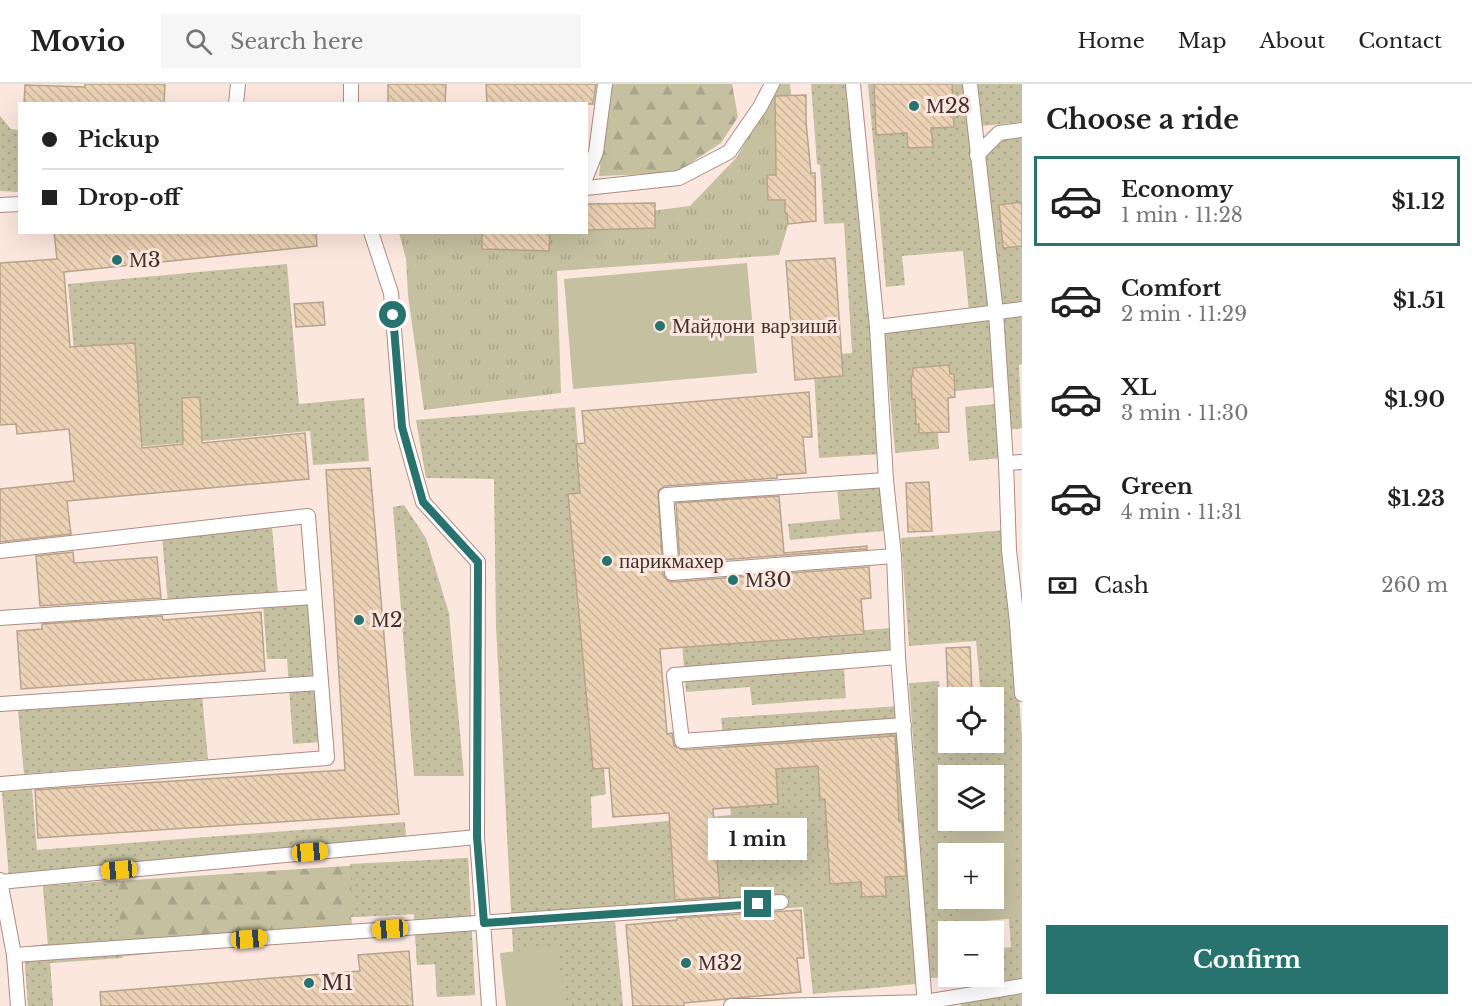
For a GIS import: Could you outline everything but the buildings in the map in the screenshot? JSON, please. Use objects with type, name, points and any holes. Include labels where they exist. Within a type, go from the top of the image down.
[{"type":"lane","points":[[236,102],[238,84]]},
{"type":"lane","points":[[351,84],[351,102]]},
{"type":"lane","points":[[588,172],[596,152],[605,84]]},
{"type":"lane","points":[[588,188],[680,178],[729,152],[760,107],[772,84]]},
{"type":"lane","points":[[853,84],[876,327],[886,480],[894,556],[898,657],[925,1004]]},
{"type":"lane","points":[[970,84],[996,313],[1020,623],[1022,694]]},
{"type":"lane","points":[[977,155],[999,133],[1022,130]]},
{"type":"lane","points":[[0,205],[18,204]]},
{"type":"lane","points":[[372,234],[391,293],[402,427],[423,502],[478,562],[477,837],[489,1006]]},
{"type":"lane","points":[[876,327],[1022,309]]},
{"type":"lane","points":[[1006,463],[1022,462]]},
{"type":"lane","points":[[886,480],[666,495],[672,573],[894,556]]},
{"type":"lane","points":[[0,551],[308,516],[327,758],[0,784]]},
{"type":"lane","points":[[0,618],[315,597]]},
{"type":"lane","points":[[898,657],[674,675],[682,741],[904,725]]},
{"type":"lane","points":[[0,704],[320,683]]},
{"type":"lane","points":[[18,1006],[14,955],[0,881],[477,837]]},
{"type":"lane","points":[[14,955],[781,902]]},
{"type":"lane","points":[[731,1006],[925,1004],[1022,986]]},
{"type":"green space","points":[[609,84],[732,84],[738,117],[721,143],[675,173],[599,176]]},
{"type":"green space","points":[[780,84],[790,84],[801,183],[779,255],[557,271],[561,393],[424,410],[408,295],[406,259],[399,234],[588,234],[588,219],[690,206],[736,158]]},
{"type":"green space","points":[[811,84],[858,84],[881,454],[819,458],[813,356],[852,353],[844,223],[824,224]]},
{"type":"green space","points":[[868,84],[968,84],[989,311],[969,312],[963,251],[902,256],[905,285],[886,287]]},
{"type":"green space","points":[[977,84],[1022,84],[1022,122],[981,126]]},
{"type":"green space","points":[[0,116],[11,129],[18,130],[18,192],[0,191]]},
{"type":"green space","points":[[1022,134],[1022,303],[1000,306],[981,139]]},
{"type":"green space","name":"Майдони варзишӣ","points":[[747,263],[757,373],[573,389],[564,279]]},
{"type":"green space","points":[[287,264],[299,404],[364,398],[369,461],[313,465],[310,431],[83,452],[68,284]]},
{"type":"green space","points":[[1022,312],[1022,364],[1019,365],[1022,428],[1009,430],[1000,315]]},
{"type":"green space","points":[[992,318],[999,387],[935,393],[939,449],[895,453],[884,328]]},
{"type":"green space","points":[[997,404],[1002,458],[969,461],[965,407]]},
{"type":"green space","points":[[575,407],[606,794],[591,797],[592,828],[731,815],[721,718],[899,706],[916,984],[813,994],[803,907],[615,921],[623,1006],[516,1006],[496,626],[494,479],[426,478],[416,420]]},
{"type":"green space","points":[[889,483],[893,530],[790,540],[788,524],[840,519],[837,488]]},
{"type":"green space","points":[[404,505],[426,538],[449,613],[464,776],[414,776],[393,507]]},
{"type":"green space","points":[[272,528],[278,594],[168,604],[162,538]]},
{"type":"green space","points":[[1007,530],[1022,738],[1022,979],[1004,980],[1004,948],[1011,947],[1002,831],[1004,765],[938,765],[938,831],[958,831],[959,843],[938,843],[938,909],[964,909],[964,921],[938,921],[938,978],[930,978],[909,683],[939,681],[938,753],[1004,753],[1004,687],[980,687],[976,641],[909,646],[901,538]]},
{"type":"green space","points":[[311,600],[322,742],[293,744],[287,659],[267,659],[263,604]]},
{"type":"green space","points":[[891,628],[893,650],[843,654],[846,698],[752,705],[750,687],[686,692],[682,644]]},
{"type":"green space","points":[[201,685],[208,759],[24,774],[17,701]]},
{"type":"green space","points":[[32,789],[37,850],[405,822],[407,848],[9,878],[2,792]]},
{"type":"green space","points":[[1010,819],[1019,918],[962,921],[961,909],[1004,909],[1004,843],[954,843],[953,831],[1004,831],[1004,820]]},
{"type":"green space","points":[[468,858],[475,995],[437,997],[435,964],[417,965],[414,914],[351,917],[354,935],[50,963],[53,1006],[28,1006],[24,947],[48,944],[43,886]]},
{"type":"green space","points":[[468,858],[475,995],[437,997],[435,964],[417,965],[414,914],[353,917],[350,864]]},
{"type":"green space","points":[[117,880],[123,958],[50,963],[53,1006],[28,1006],[24,947],[48,944],[43,886]]},
{"type":"green space","points":[[557,946],[565,1006],[506,1006],[500,953]]},
{"type":"green space","points":[[1022,994],[1022,1006],[961,1006],[961,1003]]},
{"type":"place","name":"М28","points":[[914,106]]},
{"type":"place","name":"М3","points":[[117,260]]},
{"type":"place","name":"Майдони варзишӣ","points":[[660,326]]},
{"type":"place","name":"парикмахер","points":[[607,561]]},
{"type":"place","name":"М30","points":[[733,580]]},
{"type":"place","name":"М2","points":[[359,620]]},
{"type":"place","name":"М32","points":[[686,963]]},
{"type":"place","name":"M1","points":[[309,983]]},
{"type":"route","points":[[393,315],[402,427],[423,502],[478,562],[477,837],[484,923],[758,904]]}]
